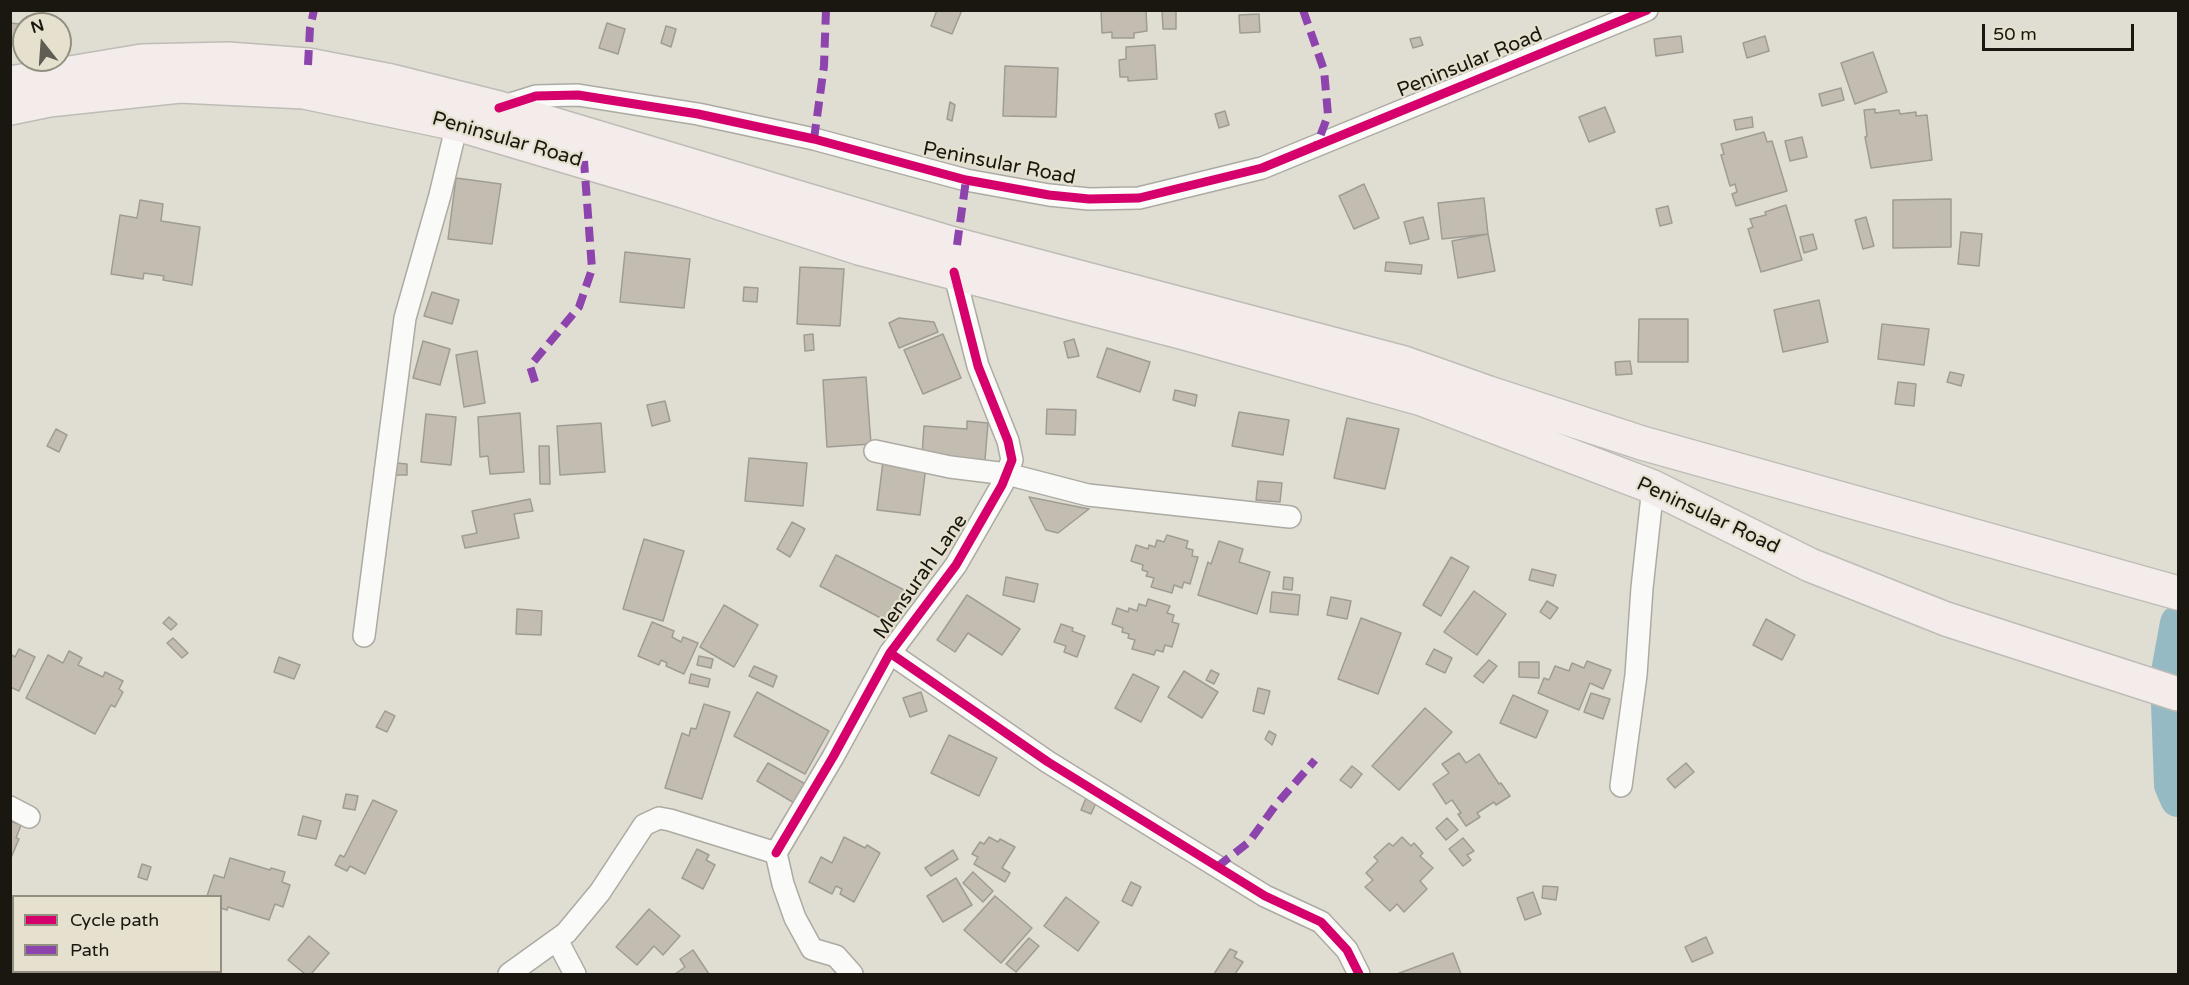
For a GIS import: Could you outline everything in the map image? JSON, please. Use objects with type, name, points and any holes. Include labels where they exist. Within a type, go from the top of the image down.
[{"type":"main road","name":"Peninsular Road","points":[[10,83],[142,61],[228,59],[308,65],[391,81],[499,108],[957,245],[1404,363],[1642,443],[2178,593]]},
{"type":"main road","name":"Peninsular Road","points":[[10,108],[50,100],[180,86],[304,92],[458,124],[683,191],[859,248],[1181,332],[1422,399],[1653,487],[1810,564],[1946,619],[2178,694]]},
{"type":"street","name":"Peninsular Road","points":[[499,108],[536,96],[578,95],[698,114],[814,140],[976,182],[1049,195],[1089,199],[1139,198],[1262,168],[1647,10]]},
{"type":"street","points":[[364,636],[405,318],[458,124]]},
{"type":"street","name":"Mensurah Lane","points":[[776,853],[833,757],[890,653],[956,565],[1007,474],[1012,460],[1008,441],[978,366],[954,272]]},
{"type":"street","points":[[875,451],[950,467],[1007,474],[1088,495],[1290,517]]},
{"type":"street","points":[[1621,786],[1636,675],[1642,588],[1653,487]]},
{"type":"street","points":[[890,653],[1078,780],[1265,896],[1321,922],[1347,950],[1359,975]]},
{"type":"street","points":[[509,975],[566,933],[600,892],[644,825],[659,818],[776,853],[783,884],[795,918],[812,949],[836,956],[852,975]]},
{"type":"street","points":[[557,940],[575,975]]},
{"type":"building","points":[[937,10],[962,10],[952,34],[931,26]]},
{"type":"building","points":[[1101,10],[1146,10],[1147,31],[1134,33],[1134,38],[1112,38],[1112,32],[1102,33]]},
{"type":"building","points":[[1176,10],[1176,29],[1163,29],[1162,11]]},
{"type":"building","points":[[1259,14],[1260,32],[1240,33],[1239,15]]},
{"type":"building","points":[[10,23],[12,23],[12,38],[10,38]]},
{"type":"building","points":[[607,23],[625,29],[618,54],[599,48]]},
{"type":"building","points":[[666,26],[676,29],[671,47],[661,43]]},
{"type":"building","points":[[1681,36],[1683,52],[1656,56],[1654,39]]},
{"type":"building","points":[[1765,36],[1769,51],[1747,58],[1743,43]]},
{"type":"building","points":[[1420,37],[1423,45],[1413,48],[1410,39]]},
{"type":"building","points":[[1155,45],[1157,79],[1128,81],[1128,77],[1120,77],[1119,60],[1126,59],[1126,47]]},
{"type":"building","points":[[1873,52],[1887,92],[1855,104],[1841,63]]},
{"type":"building","points":[[1005,66],[1058,68],[1056,117],[1003,116]]},
{"type":"building","points":[[1841,88],[1844,100],[1822,106],[1819,94]]},
{"type":"building","points":[[950,102],[955,105],[952,121],[947,119]]},
{"type":"building","points":[[1605,107],[1615,132],[1589,142],[1579,117]]},
{"type":"building","points":[[1875,109],[1875,113],[1899,110],[1900,114],[1916,112],[1916,116],[1927,115],[1932,160],[1871,168],[1865,137],[1867,136],[1864,110]]},
{"type":"building","points":[[1225,111],[1229,125],[1219,128],[1215,114]]},
{"type":"building","points":[[1752,117],[1753,127],[1736,130],[1734,120]]},
{"type":"building","points":[[1764,132],[1767,142],[1772,141],[1787,191],[1736,206],[1732,194],[1737,192],[1735,184],[1730,186],[1721,155],[1724,154],[1721,144]]},
{"type":"building","points":[[1802,137],[1807,157],[1790,161],[1785,141]]},
{"type":"building","points":[[456,178],[501,184],[492,244],[448,239]]},
{"type":"building","points":[[1364,184],[1379,218],[1354,229],[1339,196]]},
{"type":"building","points":[[1484,198],[1488,234],[1442,239],[1438,203]]},
{"type":"building","points":[[1951,199],[1951,247],[1893,248],[1893,200]]},
{"type":"building","points":[[140,200],[163,204],[161,221],[200,227],[192,285],[163,280],[164,276],[144,273],[143,279],[111,274],[120,215],[137,218]]},
{"type":"building","points":[[1786,205],[1802,260],[1761,272],[1748,229],[1753,227],[1750,219],[1766,215],[1765,212]]},
{"type":"building","points":[[1668,206],[1672,223],[1660,226],[1656,209]]},
{"type":"building","points":[[1423,217],[1429,239],[1410,244],[1404,222]]},
{"type":"building","points":[[1866,217],[1874,246],[1863,249],[1855,220]]},
{"type":"building","points":[[1961,232],[1982,234],[1979,266],[1958,264]]},
{"type":"building","points":[[1488,234],[1495,271],[1458,278],[1452,241]]},
{"type":"building","points":[[1813,234],[1817,249],[1804,253],[1800,237]]},
{"type":"building","points":[[625,252],[690,259],[684,308],[620,302]]},
{"type":"building","points":[[1386,262],[1422,265],[1421,274],[1385,271]]},
{"type":"building","points":[[800,267],[844,269],[840,326],[797,324]]},
{"type":"building","points":[[744,287],[758,288],[757,302],[743,301]]},
{"type":"building","points":[[432,292],[459,300],[452,324],[424,316]]},
{"type":"building","points":[[1819,300],[1828,342],[1783,352],[1774,310]]},
{"type":"building","points":[[899,318],[934,322],[938,332],[899,348],[889,323]]},
{"type":"building","points":[[1639,319],[1688,319],[1688,362],[1638,362]]},
{"type":"building","points":[[1882,324],[1929,329],[1924,365],[1878,359]]},
{"type":"building","points":[[813,334],[814,350],[805,351],[804,335]]},
{"type":"building","points":[[943,334],[961,378],[923,394],[904,350]]},
{"type":"building","points":[[1074,339],[1079,356],[1068,358],[1064,342]]},
{"type":"building","points":[[423,341],[450,349],[440,385],[413,378]]},
{"type":"building","points":[[1107,348],[1150,362],[1140,392],[1097,377]]},
{"type":"building","points":[[477,351],[485,403],[464,407],[456,355]]},
{"type":"building","points":[[1630,361],[1632,374],[1616,375],[1615,362]]},
{"type":"building","points":[[1950,372],[1964,375],[1961,386],[1947,382]]},
{"type":"building","points":[[866,377],[871,444],[827,447],[823,380]]},
{"type":"building","points":[[1898,382],[1916,384],[1914,406],[1895,404]]},
{"type":"building","points":[[1175,390],[1197,395],[1195,406],[1173,400]]},
{"type":"building","points":[[665,401],[670,421],[652,426],[647,405]]},
{"type":"building","points":[[1047,409],[1076,410],[1075,435],[1046,434]]},
{"type":"building","points":[[1239,412],[1289,420],[1283,455],[1232,446]]},
{"type":"building","points":[[520,413],[524,472],[490,474],[488,456],[480,457],[478,417]]},
{"type":"building","points":[[426,414],[456,417],[451,465],[421,462]]},
{"type":"building","points":[[1347,418],[1399,429],[1385,489],[1334,478]]},
{"type":"building","points":[[967,421],[988,423],[985,460],[922,455],[924,426],[967,429]]},
{"type":"building","points":[[601,423],[605,472],[560,475],[557,426]]},
{"type":"building","points":[[56,429],[67,435],[59,452],[47,446]]},
{"type":"building","points":[[539,446],[549,446],[550,484],[540,484]]},
{"type":"building","points":[[749,458],[807,463],[803,506],[745,501]]},
{"type":"building","points":[[883,461],[926,466],[920,515],[877,510]]},
{"type":"building","points":[[396,463],[407,464],[407,475],[395,475]]},
{"type":"building","points":[[1258,481],[1282,483],[1280,502],[1256,500]]},
{"type":"building","points":[[1029,497],[1089,509],[1058,533],[1046,530]]},
{"type":"building","points":[[530,499],[533,511],[514,514],[519,538],[465,548],[462,536],[477,533],[472,511]]},
{"type":"building","points":[[792,522],[805,529],[790,557],[777,549]]},
{"type":"building","points":[[1167,535],[1188,541],[1186,548],[1193,550],[1192,556],[1198,557],[1190,584],[1184,582],[1182,588],[1174,585],[1172,593],[1151,587],[1154,578],[1146,576],[1148,572],[1142,570],[1143,565],[1131,561],[1136,545],[1148,549],[1149,545],[1155,547],[1157,540],[1164,542]]},
{"type":"building","points":[[644,539],[684,551],[663,621],[623,609]]},
{"type":"building","points":[[1219,541],[1243,549],[1239,562],[1270,572],[1257,614],[1198,595],[1208,562],[1211,564]]},
{"type":"building","points":[[836,555],[910,593],[894,625],[820,586]]},
{"type":"building","points":[[1451,557],[1469,567],[1441,616],[1423,605]]},
{"type":"building","points":[[1532,569],[1556,575],[1553,586],[1529,580]]},
{"type":"building","points":[[1006,577],[1038,584],[1034,602],[1003,595]]},
{"type":"building","points":[[1284,577],[1293,578],[1292,590],[1283,589]]},
{"type":"building","points":[[1474,591],[1506,614],[1477,655],[1444,632]]},
{"type":"building","points":[[1272,592],[1300,595],[1298,615],[1270,612]]},
{"type":"building","points":[[967,595],[1020,629],[1002,655],[968,633],[955,652],[937,640]]},
{"type":"building","points":[[1331,597],[1351,601],[1347,619],[1327,615]]},
{"type":"building","points":[[1148,599],[1170,606],[1167,613],[1174,615],[1172,622],[1179,624],[1172,647],[1165,645],[1163,652],[1156,650],[1154,655],[1132,649],[1135,640],[1128,638],[1129,634],[1122,632],[1123,628],[1112,624],[1117,608],[1128,612],[1129,608],[1137,611],[1139,604],[1146,606]]},
{"type":"building","points":[[1547,601],[1558,608],[1550,619],[1540,612]]},
{"type":"building","points":[[724,605],[758,625],[734,667],[700,647]]},
{"type":"building","points":[[517,609],[542,611],[541,635],[516,634]]},
{"type":"building","points":[[169,617],[177,624],[171,630],[163,623]]},
{"type":"building","points":[[1361,618],[1401,633],[1378,694],[1338,679]]},
{"type":"building","points":[[1766,619],[1795,635],[1782,660],[1753,645]]},
{"type":"building","points":[[652,622],[674,631],[672,637],[681,642],[683,637],[698,643],[684,674],[666,666],[667,663],[661,660],[659,665],[638,656]]},
{"type":"building","points":[[1061,624],[1085,636],[1077,657],[1064,652],[1066,646],[1054,642]]},
{"type":"building","points":[[173,638],[188,653],[182,658],[167,643]]},
{"type":"building","points":[[19,649],[35,657],[19,691],[10,687],[10,654],[15,657]]},
{"type":"building","points":[[1434,649],[1452,658],[1445,673],[1426,664]]},
{"type":"building","points":[[69,651],[82,658],[78,665],[103,677],[105,672],[123,681],[119,689],[123,692],[115,707],[111,705],[95,734],[26,698],[48,655],[63,663]]},
{"type":"building","points":[[699,656],[713,659],[711,668],[697,665]]},
{"type":"building","points":[[279,657],[300,665],[294,679],[274,672]]},
{"type":"building","points":[[1489,660],[1497,666],[1483,683],[1474,676]]},
{"type":"building","points":[[1587,661],[1611,670],[1603,689],[1590,683],[1579,710],[1538,693],[1544,678],[1549,680],[1555,666],[1569,671],[1572,663],[1584,668]]},
{"type":"building","points":[[1519,662],[1539,662],[1539,678],[1519,677]]},
{"type":"building","points":[[754,666],[777,676],[773,687],[749,676]]},
{"type":"building","points":[[1211,670],[1219,674],[1214,684],[1206,680]]},
{"type":"building","points":[[1184,671],[1218,692],[1202,718],[1168,697]]},
{"type":"building","points":[[691,674],[710,679],[708,687],[689,683]]},
{"type":"building","points":[[1133,674],[1159,687],[1141,722],[1115,708]]},
{"type":"building","points":[[1258,688],[1270,691],[1264,714],[1253,711]]},
{"type":"building","points":[[757,692],[829,731],[805,774],[734,736]]},
{"type":"building","points":[[921,692],[927,711],[910,717],[903,698]]},
{"type":"building","points":[[1591,693],[1610,699],[1603,719],[1584,712]]},
{"type":"building","points":[[1513,695],[1548,711],[1536,738],[1500,723]]},
{"type":"building","points":[[704,704],[730,712],[702,799],[665,788],[682,733],[689,736],[691,728],[696,729]]},
{"type":"building","points":[[1425,708],[1452,732],[1399,790],[1372,766]]},
{"type":"building","points":[[385,711],[395,716],[387,732],[376,727]]},
{"type":"building","points":[[1269,731],[1276,735],[1272,745],[1265,739]]},
{"type":"building","points":[[949,735],[997,758],[979,796],[931,773]]},
{"type":"building","points":[[1459,753],[1466,763],[1479,754],[1510,796],[1496,805],[1494,802],[1477,813],[1480,817],[1466,826],[1452,800],[1446,804],[1433,784],[1449,773],[1442,764]]},
{"type":"building","points":[[768,763],[807,785],[796,804],[757,781]]},
{"type":"building","points":[[1686,763],[1694,772],[1675,788],[1667,779]]},
{"type":"building","points":[[1352,766],[1362,774],[1351,788],[1340,780]]},
{"type":"building","points":[[346,794],[358,796],[355,810],[343,808]]},
{"type":"building","points":[[1086,798],[1096,803],[1091,814],[1081,810]]},
{"type":"building","points":[[373,800],[397,811],[365,874],[350,866],[347,871],[335,865],[340,855],[344,857]]},
{"type":"building","points":[[303,816],[321,821],[316,839],[298,835]]},
{"type":"building","points":[[1447,818],[1458,830],[1446,840],[1436,828]]},
{"type":"building","points":[[10,821],[21,825],[16,838],[19,839],[10,860]]},
{"type":"building","points":[[844,837],[865,848],[867,845],[880,853],[854,902],[840,894],[842,889],[836,886],[832,894],[809,882],[821,857],[832,863]]},
{"type":"building","points":[[989,837],[998,842],[1000,839],[1015,847],[1002,868],[1010,873],[1005,882],[974,864],[978,857],[972,854],[980,842],[984,844]]},
{"type":"building","points":[[1402,837],[1411,846],[1414,843],[1423,853],[1420,856],[1433,868],[1420,881],[1427,889],[1404,912],[1397,904],[1390,911],[1365,887],[1373,880],[1366,873],[1378,861],[1374,857],[1389,843],[1393,846]]},
{"type":"building","points":[[1463,838],[1474,851],[1467,855],[1471,860],[1463,866],[1449,849]]},
{"type":"building","points":[[697,849],[709,855],[706,860],[715,865],[703,889],[682,878]]},
{"type":"building","points":[[953,850],[958,859],[931,876],[925,868]]},
{"type":"building","points":[[230,858],[285,872],[282,882],[290,885],[283,907],[275,904],[269,920],[228,907],[227,910],[222,909],[222,895],[207,895],[214,875],[224,878]]},
{"type":"building","points":[[142,864],[151,867],[147,880],[138,877]]},
{"type":"building","points":[[973,872],[993,891],[983,902],[963,883]]},
{"type":"building","points":[[956,878],[972,905],[943,922],[927,896]]},
{"type":"building","points":[[1131,882],[1141,887],[1132,906],[1122,901]]},
{"type":"building","points":[[1543,886],[1558,887],[1556,900],[1542,898]]},
{"type":"building","points":[[1533,892],[1541,914],[1525,920],[1517,898]]},
{"type":"building","points":[[995,896],[1032,928],[1001,963],[964,930]]},
{"type":"building","points":[[1066,897],[1099,922],[1078,951],[1044,926]]},
{"type":"building","points":[[649,909],[680,936],[663,955],[654,946],[637,965],[616,947]]},
{"type":"building","points":[[309,936],[329,953],[311,974],[305,974],[288,960]]},
{"type":"building","points":[[1706,937],[1713,953],[1692,962],[1685,947]]},
{"type":"building","points":[[1029,938],[1039,946],[1016,972],[1006,964]]},
{"type":"building","points":[[1230,949],[1237,952],[1234,957],[1243,962],[1235,974],[1214,974]]},
{"type":"building","points":[[693,950],[709,974],[675,974],[685,967],[680,959]]},
{"type":"building","points":[[1453,953],[1461,974],[1397,974]]},
{"type":"building","points":[[10,960],[12,960],[12,973],[20,973],[10,974]]},
{"type":"waterway","points":[[2178,623],[2168,677],[2172,785],[2178,799]]},
{"type":"marked path","points":[[308,65],[310,28],[314,10]]},
{"type":"marked path","points":[[814,139],[824,66],[826,10]]},
{"type":"marked path","points":[[1303,10],[1324,70],[1328,115],[1317,145]]},
{"type":"marked path","points":[[535,382],[530,366],[579,307],[592,269],[584,161]]},
{"type":"marked path","points":[[957,245],[966,180]]},
{"type":"marked path","points":[[1217,867],[1249,842],[1275,806],[1315,760]]},
{"type":"cycle path","points":[[499,108],[536,96],[578,95],[698,114],[814,139],[966,180],[1049,195],[1089,199],[1139,198],[1262,168],[1647,10]]},
{"type":"cycle path","points":[[776,853],[833,757],[890,653],[956,565],[1002,485],[1012,460],[1008,441],[978,366],[954,272]]},
{"type":"cycle path","points":[[890,653],[1048,762],[1265,896],[1321,922],[1347,950],[1359,974]]}]
